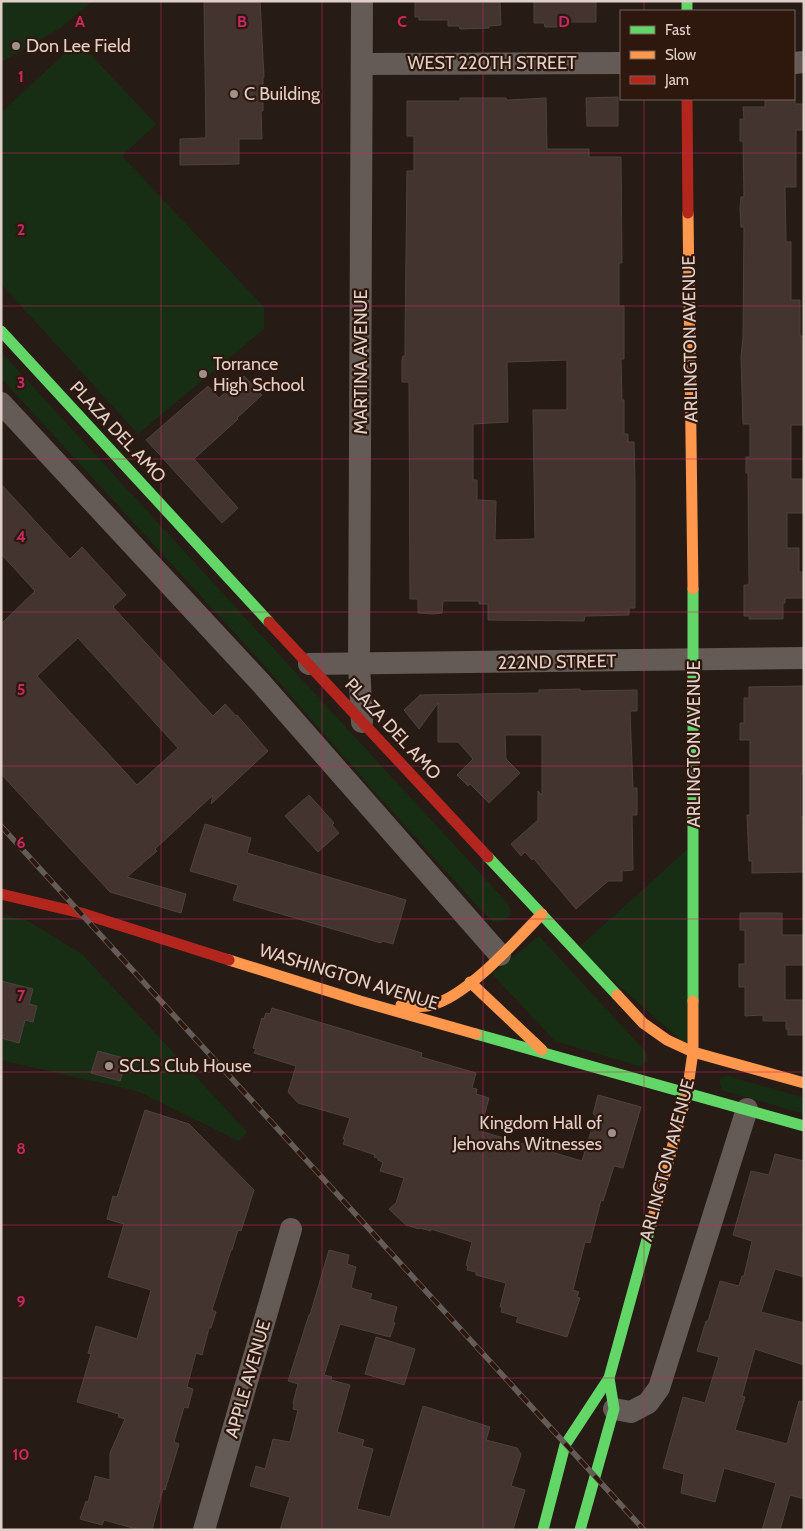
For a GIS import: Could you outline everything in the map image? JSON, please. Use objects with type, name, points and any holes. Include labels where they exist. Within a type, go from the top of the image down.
[{"type":"street","name":"MARTINA AVENUE","points":[[362,1],[359,664],[362,722]]},
{"type":"street","name":"WEST 220TH STREET","points":[[362,64],[620,64]]},
{"type":"street","name":"ARLINGTON AVENUE","points":[[543,1530],[565,1445],[609,1378],[687,1093],[693,1052],[694,660],[687,100]]},
{"type":"street","name":"PLAZA DEL AMO","points":[[1,331],[362,722],[643,1022],[667,1040],[693,1052],[804,1083]]},
{"type":"street","points":[[1,403],[261,682],[500,955]]},
{"type":"street","name":"222ND STREET","points":[[309,664],[804,658]]},
{"type":"street","name":"WASHINGTON AVENUE","points":[[1,894],[81,913],[360,1001],[687,1093]]},
{"type":"street","points":[[360,1001],[408,1006],[433,1005],[451,997],[500,955],[542,914]]},
{"type":"street","points":[[470,982],[544,1052]]},
{"type":"street","points":[[687,1093],[804,1126]]},
{"type":"street","points":[[614,1409],[630,1412],[648,1403],[659,1388],[747,1110]]},
{"type":"street","name":"APPLE AVENUE","points":[[204,1530],[291,1229]]},
{"type":"street","name":"ARLINGTON AVENUE","points":[[580,1530],[614,1409],[609,1378]]},
{"type":"green space","name":"Don Lee Field","points":[[1,1],[93,1],[59,29],[1,62]]},
{"type":"green space","points":[[78,41],[156,124],[122,156],[264,307],[264,329],[138,434],[1,284],[1,113]]},
{"type":"green space","points":[[1,352],[502,897],[510,907],[510,915],[504,921],[493,922],[480,909],[265,666],[1,378]]},
{"type":"green space","points":[[690,847],[690,1048],[577,949]]},
{"type":"green space","points":[[1,914],[26,920],[82,954],[247,1132],[239,1141],[137,1091],[1,1060]]},
{"type":"green space","points":[[539,936],[646,1052],[648,1061],[639,1066],[555,1041],[492,974]]},
{"type":"green space","points":[[728,1076],[804,1098],[804,1114],[722,1090],[720,1078]]},
{"type":"building","name":"C Building","points":[[204,1],[260,1],[264,77],[263,111],[261,111],[262,139],[239,139],[239,164],[180,165],[180,139],[206,138]]},
{"type":"building","points":[[415,1],[500,1],[501,25],[489,26],[489,28],[460,29],[459,26],[448,26],[448,20],[419,20],[419,17],[415,17]]},
{"type":"building","points":[[534,1],[596,1],[596,22],[561,22],[561,27],[545,27],[544,23],[534,23]]},
{"type":"building","points":[[618,97],[618,126],[587,126],[586,98]]},
{"type":"building","points":[[460,98],[506,98],[507,100],[546,98],[547,149],[589,149],[589,157],[621,157],[622,263],[619,263],[619,306],[624,306],[624,359],[621,359],[622,400],[624,400],[624,434],[628,434],[628,442],[634,442],[635,481],[635,608],[629,608],[629,615],[585,616],[584,621],[488,620],[488,604],[479,604],[479,601],[443,601],[442,613],[434,614],[418,613],[418,599],[410,599],[409,382],[402,382],[402,360],[403,356],[405,356],[407,171],[414,171],[414,136],[407,136],[407,101],[460,101]],"holes":[[[567,360],[567,410],[533,410],[535,539],[495,540],[496,501],[477,500],[477,480],[473,480],[473,424],[508,422],[507,362]]]},
{"type":"building","points":[[765,100],[795,100],[795,104],[804,104],[804,130],[796,130],[796,187],[785,187],[786,242],[791,242],[791,300],[800,300],[800,336],[804,336],[804,425],[791,425],[791,479],[804,479],[804,513],[787,513],[787,548],[799,548],[799,572],[804,572],[804,598],[785,598],[785,603],[783,603],[783,619],[749,619],[749,616],[744,616],[744,585],[749,583],[748,473],[746,473],[746,457],[750,457],[750,424],[743,424],[741,357],[743,337],[744,227],[741,227],[740,209],[741,197],[744,197],[743,141],[740,141],[740,119],[744,119],[743,107],[765,107]]},
{"type":"building","points":[[244,376],[262,395],[194,459],[238,508],[222,523],[146,440],[208,386],[219,398]]},
{"type":"building","points":[[1,484],[70,559],[82,547],[126,595],[113,607],[213,716],[225,704],[268,751],[211,804],[213,795],[155,849],[157,851],[127,877],[186,894],[181,913],[110,892],[1,774],[1,624],[35,591],[1,554]],"holes":[[[78,638],[178,748],[137,785],[37,676]]]},
{"type":"building","points":[[804,686],[804,774],[801,774],[801,817],[804,817],[804,872],[752,873],[752,861],[749,861],[747,815],[750,815],[750,740],[740,740],[740,723],[744,723],[744,698],[749,698],[749,687]]},
{"type":"building","points":[[580,689],[580,691],[637,690],[637,711],[630,711],[633,788],[637,788],[637,815],[632,815],[633,870],[622,871],[622,881],[608,881],[576,909],[533,858],[532,860],[525,852],[521,856],[511,844],[538,820],[538,791],[542,795],[542,735],[505,735],[506,759],[520,773],[489,803],[470,784],[468,786],[457,775],[473,759],[458,742],[438,742],[438,703],[419,729],[404,710],[420,695],[539,693],[539,690]]},
{"type":"building","points":[[309,795],[334,823],[332,825],[339,833],[318,852],[285,816]]},
{"type":"building","points":[[205,824],[251,838],[247,853],[406,900],[393,944],[382,941],[381,943],[233,900],[238,885],[190,871]]},
{"type":"building","points":[[740,913],[782,913],[782,935],[804,935],[804,965],[785,965],[785,1000],[804,1000],[804,1035],[788,1035],[786,1021],[763,1021],[763,1015],[745,1016],[745,987],[739,987],[739,964],[745,964],[745,930],[740,930]]},
{"type":"building","points":[[1,981],[33,989],[29,1004],[37,1006],[33,1022],[25,1020],[19,1043],[1,1038]]},
{"type":"building","points":[[272,1008],[422,1053],[421,1057],[476,1073],[472,1088],[477,1089],[476,1094],[489,1098],[480,1131],[582,1161],[596,1115],[593,1114],[598,1095],[641,1107],[623,1168],[614,1166],[603,1201],[601,1200],[590,1243],[585,1242],[573,1290],[579,1292],[577,1297],[580,1298],[567,1337],[516,1322],[518,1317],[501,1312],[502,1307],[500,1307],[506,1283],[476,1275],[476,1272],[467,1270],[468,1266],[466,1265],[472,1242],[431,1229],[431,1231],[406,1225],[389,1209],[396,1203],[404,1178],[380,1171],[383,1162],[374,1157],[375,1155],[343,1144],[350,1118],[298,1103],[288,1092],[296,1066],[254,1053],[256,1049],[253,1048],[262,1018],[264,1019],[266,1013],[270,1014]]},
{"type":"building","name":"SCLS Club House","points":[[98,1051],[127,1059],[120,1081],[91,1073]]},
{"type":"building","points":[[145,1110],[189,1124],[254,1190],[241,1231],[238,1230],[231,1250],[212,1310],[216,1312],[211,1328],[209,1328],[202,1355],[196,1353],[187,1387],[193,1389],[188,1408],[184,1407],[174,1442],[179,1444],[165,1490],[163,1489],[152,1530],[140,1530],[104,1520],[102,1525],[80,1519],[86,1501],[88,1502],[95,1476],[110,1480],[110,1453],[125,1419],[118,1417],[119,1414],[77,1402],[91,1354],[88,1353],[96,1326],[137,1339],[151,1290],[108,1277],[124,1224],[107,1219],[113,1196],[117,1197]]},
{"type":"building","points":[[775,1154],[804,1161],[804,1277],[775,1269],[761,1312],[804,1323],[804,1365],[755,1349],[742,1396],[745,1397],[735,1430],[787,1444],[799,1401],[804,1402],[804,1499],[790,1495],[780,1530],[762,1530],[776,1483],[724,1468],[715,1502],[681,1493],[684,1474],[663,1468],[683,1397],[705,1403],[719,1357],[697,1351],[720,1281],[739,1286],[742,1276],[744,1276],[752,1241],[733,1235],[751,1171],[769,1175]]},
{"type":"building","points":[[329,1250],[349,1255],[347,1264],[356,1267],[351,1288],[372,1294],[370,1299],[397,1307],[393,1322],[395,1323],[390,1337],[340,1324],[324,1375],[332,1377],[331,1380],[350,1385],[337,1432],[364,1440],[362,1446],[373,1449],[357,1509],[390,1517],[423,1406],[490,1427],[486,1440],[517,1448],[521,1454],[511,1486],[525,1490],[513,1530],[280,1530],[290,1497],[250,1486],[256,1466],[265,1469],[273,1439],[290,1442],[298,1410],[293,1409],[293,1403],[298,1384],[288,1381]]},
{"type":"building","points":[[376,1337],[415,1349],[404,1385],[365,1374]]},
{"type":"railway","points":[[1,826],[644,1530]]},
{"type":"traffic: fast","points":[[687,1],[687,10]]},
{"type":"traffic: fast","points":[[1,331],[269,622]]},
{"type":"traffic: fast","points":[[693,589],[693,1001]]},
{"type":"traffic: fast","points":[[488,857],[617,995]]},
{"type":"traffic: fast","points":[[476,1034],[804,1126]]},
{"type":"traffic: fast","points":[[543,1530],[565,1445],[609,1378],[654,1214]]},
{"type":"traffic: fast","points":[[580,1530],[614,1409],[609,1378]]},
{"type":"traffic: slow","points":[[688,213],[693,589]]},
{"type":"traffic: slow","points":[[401,1005],[428,1006],[446,999],[461,990],[491,966],[542,914]]},
{"type":"traffic: slow","points":[[229,960],[360,1001],[476,1034]]},
{"type":"traffic: slow","points":[[470,982],[542,1050]]},
{"type":"traffic: slow","points":[[617,995],[643,1023],[667,1040],[693,1052],[804,1083]]},
{"type":"traffic: slow","points":[[654,1214],[687,1093],[693,1052],[693,1001]]},
{"type":"traffic: jam","points":[[687,100],[688,213]]},
{"type":"traffic: jam","points":[[269,622],[488,857]]},
{"type":"traffic: jam","points":[[1,894],[81,913],[229,960]]},
{"type":"place","name":"Don Lee Field","points":[[16,46]]},
{"type":"place","name":"C Building","points":[[234,94]]},
{"type":"place","name":"Torrance High School","points":[[203,374]]},
{"type":"place","name":"SCLS Club House","points":[[109,1066]]},
{"type":"place","name":"Kingdom Hall of Jehovahs Witnesses","points":[[612,1133]]}]
